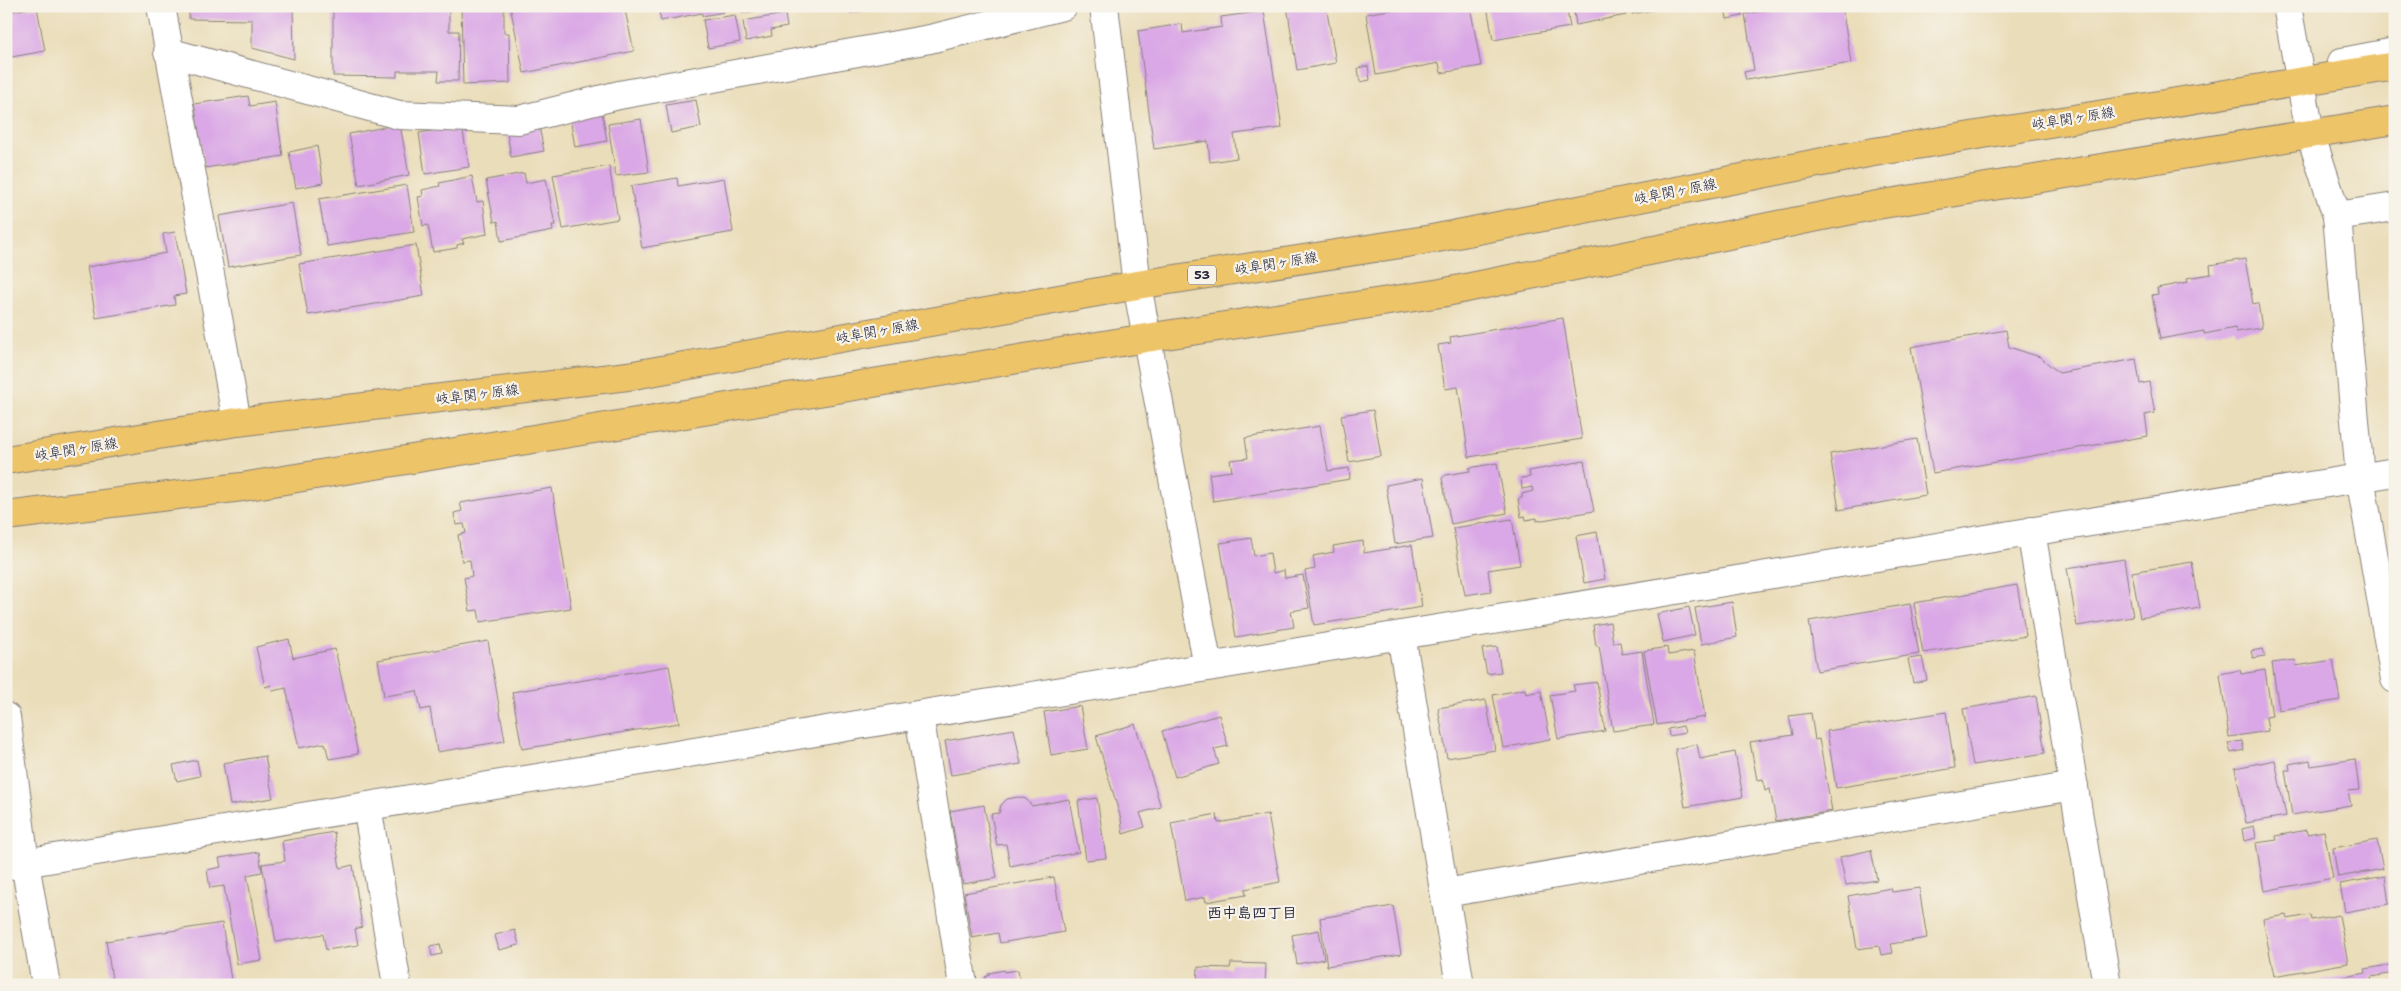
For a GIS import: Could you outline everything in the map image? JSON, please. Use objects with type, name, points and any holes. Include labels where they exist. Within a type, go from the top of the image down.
[{"type":"main road","name":"岐阜関ヶ原線","points":[[6,460],[237,422],[628,376],[1138,285],[1432,239],[1868,153],[2300,75],[2395,66]]},
{"type":"main road","points":[[6,516],[252,485],[1146,338],[1441,293],[1877,205],[2395,120]]},
{"type":"street","points":[[160,6],[237,422]]},
{"type":"street","points":[[168,52],[399,115],[519,120],[619,95],[930,39],[1063,6]]},
{"type":"street","points":[[1104,6],[1146,338],[1208,667]]},
{"type":"street","points":[[2287,6],[2310,133],[2337,216],[2360,477],[2395,680]]},
{"type":"street","points":[[2300,75],[2395,52]]},
{"type":"street","points":[[2337,216],[2395,207]]},
{"type":"street","points":[[16,865],[2395,472]]},
{"type":"street","points":[[2031,531],[2107,985]]},
{"type":"street","points":[[1401,635],[1460,985]]},
{"type":"street","points":[[919,715],[963,985]]},
{"type":"street","points":[[6,717],[16,865],[46,985]]},
{"type":"street","points":[[1445,893],[2074,786]]},
{"type":"street","points":[[367,806],[396,985]]},
{"type":"building","points":[[189,6],[293,6],[294,59],[252,48],[252,20],[189,19]]},
{"type":"building","points":[[333,6],[449,6],[449,31],[459,31],[458,81],[438,81],[439,71],[397,71],[397,77],[333,76]]},
{"type":"building","points":[[461,6],[504,6],[504,33],[509,33],[510,83],[463,85]]},
{"type":"building","points":[[510,6],[624,6],[634,51],[524,73]]},
{"type":"building","points":[[658,6],[723,6],[724,12],[702,16],[702,13],[661,21]]},
{"type":"building","points":[[741,6],[779,6],[779,7],[743,13]]},
{"type":"building","points":[[849,6],[874,6],[875,9],[850,13]]},
{"type":"building","points":[[1287,6],[1326,6],[1336,63],[1297,70]]},
{"type":"building","points":[[1412,6],[1470,6],[1481,66],[1441,73],[1439,63],[1376,75],[1366,14]]},
{"type":"building","points":[[1487,6],[1566,6],[1570,27],[1493,40]]},
{"type":"building","points":[[1573,6],[1625,6],[1626,15],[1576,25]]},
{"type":"building","points":[[1631,6],[1668,6],[1668,7],[1632,14]]},
{"type":"building","points":[[1725,6],[1741,6],[1742,16],[1727,19]]},
{"type":"building","points":[[1791,6],[1842,6],[1851,63],[1746,80],[1744,72],[1754,70],[1745,14]]},
{"type":"building","points":[[37,7],[45,51],[6,58],[6,12]]},
{"type":"building","points":[[1264,11],[1282,128],[1234,134],[1237,158],[1210,162],[1208,141],[1154,149],[1138,31],[1182,24],[1183,33],[1222,27],[1221,17]]},
{"type":"building","points":[[785,14],[787,27],[771,30],[772,36],[746,41],[743,21]]},
{"type":"building","points":[[735,15],[740,42],[708,48],[703,20]]},
{"type":"building","points":[[1368,66],[1370,80],[1360,82],[1358,68]]},
{"type":"building","points":[[248,96],[250,106],[275,102],[283,156],[205,168],[194,104]]},
{"type":"building","points":[[696,100],[701,127],[671,133],[666,105]]},
{"type":"building","points":[[602,112],[607,141],[575,147],[570,118]]},
{"type":"building","points":[[641,119],[649,172],[616,176],[608,124]]},
{"type":"building","points":[[538,121],[544,151],[511,157],[506,127]]},
{"type":"building","points":[[400,124],[409,175],[359,185],[349,134]]},
{"type":"building","points":[[462,126],[469,167],[425,174],[419,133]]},
{"type":"building","points":[[317,146],[323,183],[296,188],[289,152]]},
{"type":"building","points":[[609,166],[618,219],[563,229],[553,175]]},
{"type":"building","points":[[524,173],[526,183],[546,179],[555,225],[552,225],[553,231],[501,241],[498,221],[494,222],[486,180]]},
{"type":"building","points":[[472,176],[477,202],[483,201],[487,234],[462,239],[464,243],[457,245],[457,248],[433,252],[428,225],[423,226],[418,197],[423,196],[422,190],[440,186],[439,183]]},
{"type":"building","points":[[677,178],[678,186],[724,178],[733,232],[642,248],[631,186]]},
{"type":"building","points":[[407,185],[414,232],[327,246],[319,199]]},
{"type":"building","points":[[292,203],[301,255],[228,267],[219,216]]},
{"type":"building","points":[[175,232],[186,294],[174,296],[175,305],[96,318],[87,267],[166,253],[163,234]]},
{"type":"building","points":[[416,245],[424,296],[308,315],[299,264]]},
{"type":"building","points":[[2245,259],[2253,304],[2258,303],[2262,328],[2236,332],[2235,328],[2204,334],[2204,331],[2160,339],[2152,295],[2158,294],[2157,288],[2188,282],[2187,278],[2211,274],[2210,265]]},
{"type":"building","points":[[1563,318],[1582,439],[1469,457],[1458,387],[1445,389],[1438,345],[1451,343],[1450,337]]},
{"type":"building","points":[[2006,330],[2009,347],[2040,357],[2059,373],[2136,359],[2140,384],[2149,382],[2155,413],[2145,415],[2148,436],[1933,473],[1911,347]]},
{"type":"building","points":[[1373,410],[1381,456],[1349,462],[1341,415]]},
{"type":"building","points":[[1320,426],[1328,471],[1349,468],[1350,479],[1213,501],[1209,474],[1232,471],[1230,460],[1248,458],[1245,438]]},
{"type":"building","points":[[1917,439],[1926,495],[1839,510],[1830,454]]},
{"type":"building","points":[[1584,461],[1594,511],[1537,521],[1537,518],[1526,520],[1525,516],[1521,517],[1518,499],[1522,498],[1522,494],[1533,491],[1532,487],[1522,489],[1521,478],[1530,477],[1529,471]]},
{"type":"building","points":[[1497,463],[1507,513],[1451,524],[1442,478],[1446,475],[1470,471],[1469,468]]},
{"type":"building","points":[[1423,478],[1433,538],[1395,544],[1386,485]]},
{"type":"building","points":[[552,488],[571,608],[480,622],[478,610],[470,611],[464,578],[472,576],[470,560],[462,561],[458,535],[466,533],[464,524],[456,525],[454,513],[462,511],[460,503]]},
{"type":"building","points":[[1512,519],[1520,565],[1488,570],[1491,591],[1465,595],[1453,528]]},
{"type":"building","points":[[1597,532],[1605,579],[1584,583],[1576,536]]},
{"type":"building","points":[[1251,538],[1254,556],[1270,553],[1273,573],[1284,570],[1285,578],[1303,575],[1309,608],[1291,611],[1294,627],[1236,637],[1220,543]]},
{"type":"building","points":[[1363,541],[1364,553],[1412,545],[1422,607],[1314,625],[1305,571],[1315,569],[1313,556],[1334,552],[1333,546]]},
{"type":"building","points":[[2124,559],[2133,617],[2077,626],[2067,568]]},
{"type":"building","points":[[2192,562],[2200,608],[2140,618],[2132,572]]},
{"type":"building","points":[[2017,585],[2026,636],[1923,653],[1914,603]]},
{"type":"building","points":[[1732,602],[1737,637],[1701,644],[1695,608]]},
{"type":"building","points":[[1910,604],[1919,654],[1817,671],[1809,621]]},
{"type":"building","points":[[1689,607],[1695,635],[1663,642],[1657,614]]},
{"type":"building","points":[[1610,622],[1613,643],[1620,642],[1622,654],[1642,651],[1654,725],[1613,731],[1599,646],[1596,646],[1593,625]]},
{"type":"building","points":[[289,639],[293,658],[335,649],[358,754],[329,759],[325,743],[299,748],[286,688],[272,691],[271,685],[265,687],[256,647]]},
{"type":"building","points":[[488,641],[505,741],[437,752],[430,708],[421,710],[417,691],[384,696],[378,660]]},
{"type":"building","points":[[1497,647],[1501,672],[1487,674],[1482,649]]},
{"type":"building","points":[[1667,647],[1668,655],[1694,651],[1705,717],[1657,725],[1644,651]]},
{"type":"building","points":[[2263,649],[2265,656],[2253,658],[2251,651]]},
{"type":"building","points":[[1922,657],[1927,680],[1913,683],[1908,659]]},
{"type":"building","points":[[2295,660],[2296,666],[2333,660],[2340,700],[2279,710],[2272,663]]},
{"type":"building","points":[[669,666],[679,723],[522,749],[512,692]]},
{"type":"building","points":[[2240,670],[2241,674],[2265,670],[2272,716],[2266,717],[2268,731],[2229,737],[2220,674]]},
{"type":"building","points":[[1597,682],[1605,731],[1558,739],[1550,695],[1575,691],[1573,685]]},
{"type":"building","points":[[1525,689],[1526,694],[1541,691],[1550,739],[1503,748],[1493,695]]},
{"type":"building","points":[[2036,696],[2045,753],[1973,765],[1963,709]]},
{"type":"building","points":[[1486,700],[1495,750],[1447,758],[1438,708]]},
{"type":"building","points":[[1080,706],[1088,749],[1051,755],[1044,712]]},
{"type":"building","points":[[1946,712],[1955,768],[1836,788],[1827,731]]},
{"type":"building","points":[[1811,713],[1815,740],[1819,739],[1832,811],[1776,821],[1770,789],[1765,791],[1763,779],[1757,780],[1750,742],[1793,735],[1789,716]]},
{"type":"building","points":[[1219,715],[1228,746],[1214,749],[1219,764],[1175,777],[1162,731]]},
{"type":"building","points":[[1135,724],[1161,807],[1140,813],[1145,827],[1123,834],[1121,819],[1096,736]]},
{"type":"building","points":[[1683,726],[1685,733],[1669,736],[1668,729]]},
{"type":"building","points":[[1014,729],[1021,764],[951,775],[945,741]]},
{"type":"building","points":[[2242,741],[2244,750],[2231,753],[2228,743]]},
{"type":"building","points":[[1697,744],[1700,759],[1735,752],[1743,797],[1685,807],[1675,749]]},
{"type":"building","points":[[265,756],[273,798],[230,805],[223,763]]},
{"type":"building","points":[[2355,759],[2359,790],[2348,791],[2351,805],[2292,815],[2285,770],[2290,770],[2289,764],[2310,760],[2311,766]]},
{"type":"building","points":[[197,760],[200,776],[177,781],[173,765]]},
{"type":"building","points":[[2275,760],[2286,816],[2246,823],[2235,768]]},
{"type":"building","points":[[1018,797],[1026,799],[1032,806],[1069,799],[1079,852],[1010,866],[1006,844],[997,845],[991,814],[999,813],[1001,805],[1007,799]]},
{"type":"building","points":[[1097,798],[1106,858],[1086,860],[1078,801]]},
{"type":"building","points":[[984,805],[997,878],[963,884],[950,811]]},
{"type":"building","points":[[1217,814],[1218,823],[1268,814],[1280,882],[1245,889],[1246,895],[1206,902],[1205,897],[1185,901],[1171,823]]},
{"type":"building","points":[[2254,826],[2256,838],[2244,841],[2242,829]]},
{"type":"building","points":[[2306,830],[2307,834],[2324,831],[2333,878],[2264,891],[2256,843],[2277,840],[2276,836]]},
{"type":"building","points":[[334,832],[340,868],[353,865],[362,927],[355,929],[358,945],[326,950],[323,934],[276,942],[262,864],[285,861],[282,841]]},
{"type":"building","points":[[2377,840],[2383,869],[2338,877],[2333,848]]},
{"type":"building","points":[[1871,850],[1877,880],[1846,885],[1840,857]]},
{"type":"building","points":[[259,852],[262,872],[247,875],[262,960],[237,964],[224,886],[210,888],[207,870],[221,867],[219,858]]},
{"type":"building","points":[[2385,876],[2389,904],[2345,912],[2340,884]]},
{"type":"building","points":[[1054,877],[1064,932],[1000,943],[998,933],[972,938],[964,893]]},
{"type":"building","points":[[1891,888],[1892,892],[1919,888],[1927,938],[1891,944],[1893,953],[1881,955],[1879,946],[1857,949],[1848,896]]},
{"type":"building","points":[[1393,906],[1401,954],[1327,966],[1320,918]]},
{"type":"building","points":[[2286,915],[2287,919],[2310,915],[2311,920],[2339,915],[2348,963],[2274,976],[2263,919]]},
{"type":"building","points":[[222,923],[231,980],[201,985],[113,985],[106,941]]},
{"type":"building","points":[[515,930],[519,945],[499,950],[495,935]]},
{"type":"building","points":[[1319,930],[1324,959],[1297,964],[1292,935]]},
{"type":"building","points":[[440,944],[442,954],[432,956],[430,946]]},
{"type":"building","points":[[1231,963],[1266,964],[1265,985],[1197,985],[1198,967],[1230,968]]},
{"type":"building","points":[[2395,964],[2395,973],[2371,977],[2372,985],[2300,985],[2366,973],[2365,969]]},
{"type":"building","points":[[1004,970],[1004,972],[1018,970],[1020,985],[986,985],[985,977],[989,973]]},
{"type":"district","name":"西中島四丁目","points":[[1252,913]]}]
